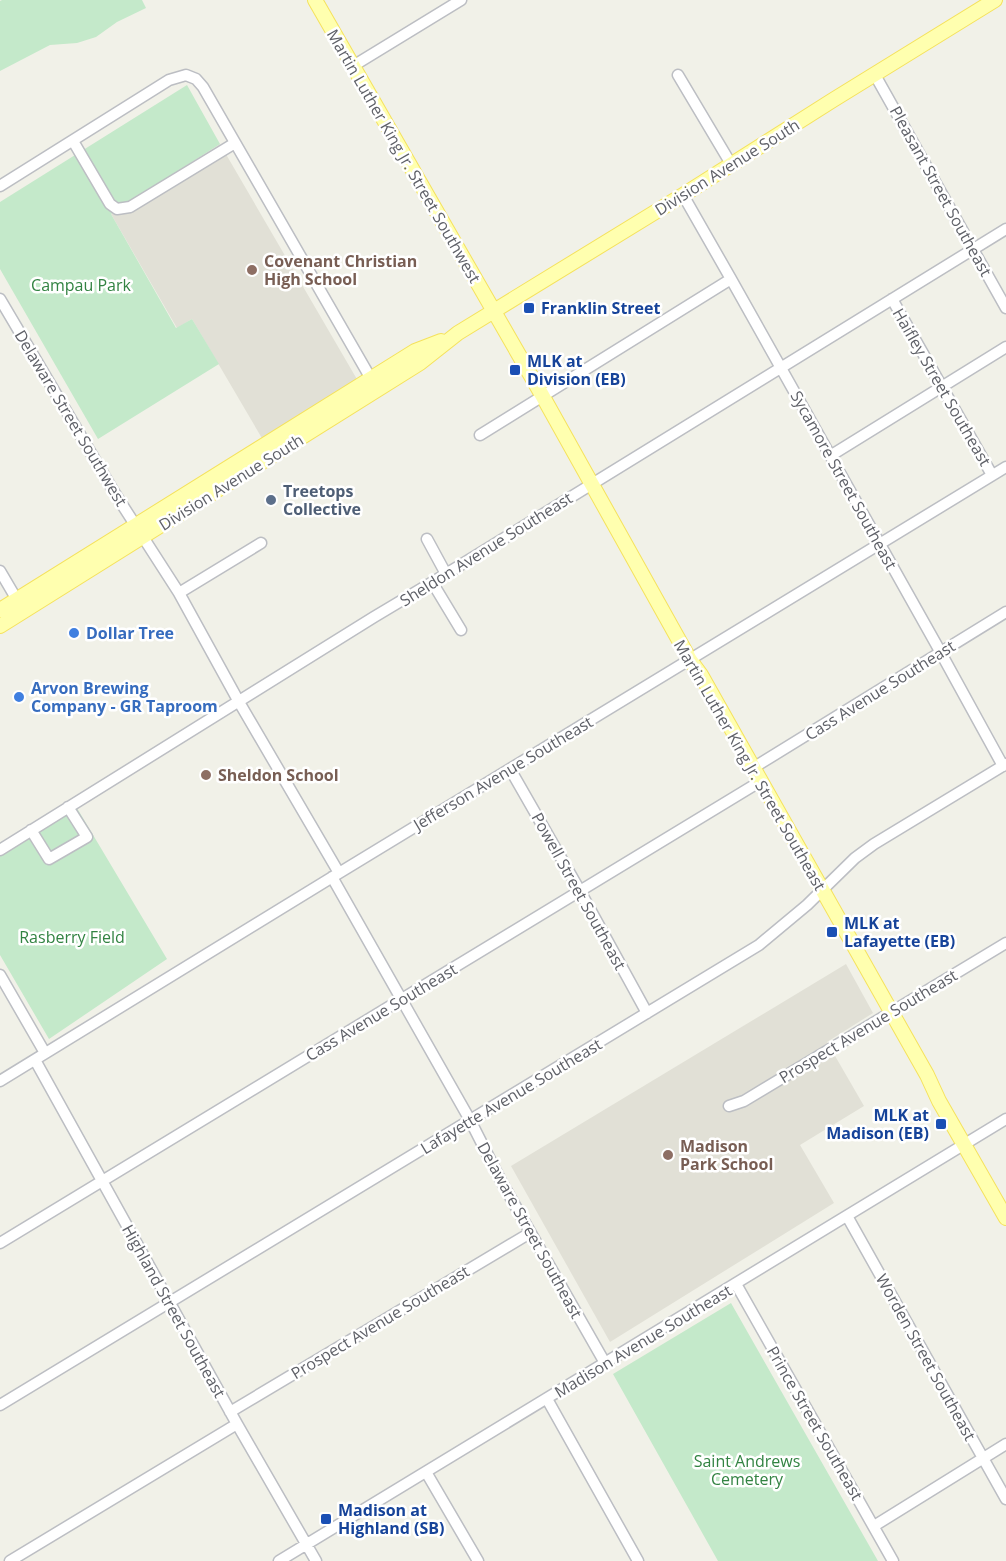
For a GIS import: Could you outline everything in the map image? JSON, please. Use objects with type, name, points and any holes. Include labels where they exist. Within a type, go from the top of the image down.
[{"type":"main road","name":"Martin Luther King Jr. Street Southwest","points":[[315,0],[494,311]]},
{"type":"main road","name":"Division Avenue South","points":[[0,626],[20,605],[374,384],[420,363],[458,333],[995,0]]},
{"type":"main road","name":"Martin Luther King Jr. Street Southeast","points":[[494,311],[1006,1218]]},
{"type":"main road","name":"Division Avenue South","points":[[0,610],[20,605]]},
{"type":"street","points":[[353,66],[461,0]]},
{"type":"street","points":[[0,186],[169,80],[186,75],[196,79],[203,87],[374,384]]},
{"type":"street","points":[[678,75],[731,165]]},
{"type":"street","name":"Pleasant Street Southeast","points":[[875,75],[1006,308]]},
{"type":"street","points":[[73,141],[110,204],[117,209],[130,207],[235,143]]},
{"type":"street","name":"Sycamore Street Southeast","points":[[683,195],[1005,765]]},
{"type":"street","name":"Sheldon Avenue Southeast","points":[[0,850],[1006,229]]},
{"type":"street","points":[[480,435],[731,279]]},
{"type":"street","name":"Delaware Street Southwest","points":[[0,299],[114,492],[140,531]]},
{"type":"street","name":"Haifley Street Southeast","points":[[892,299],[992,475]]},
{"type":"street","points":[[830,456],[1006,347]]},
{"type":"street","name":"Jefferson Avenue Southeast","points":[[0,1081],[1006,467]]},
{"type":"street","name":"Delaware Street Southeast","points":[[140,531],[179,592],[401,1000],[605,1363]]},
{"type":"street","points":[[427,539],[446,574]]},
{"type":"street","points":[[179,592],[261,543]]},
{"type":"street","points":[[0,572],[20,605]]},
{"type":"street","points":[[432,582],[461,630]]},
{"type":"street","name":"Cass Avenue Southeast","points":[[753,768],[1006,612]]},
{"type":"street","name":"Lafayette Avenue Southeast","points":[[0,1405],[759,945],[788,922],[855,858],[874,844],[1005,765]]},
{"type":"street","name":"Powell Street Southeast","points":[[510,769],[647,1013]]},
{"type":"street","name":"Cass Avenue Southeast","points":[[0,1243],[761,781]]},
{"type":"street","points":[[31,830],[49,859],[87,837],[68,807]]},
{"type":"street","name":"Prospect Avenue Southeast","points":[[729,1106],[744,1101],[1006,943]]},
{"type":"street","points":[[0,975],[45,1053]]},
{"type":"street","name":"Highland Street Southeast","points":[[34,1060],[230,1412],[316,1561]]},
{"type":"street","name":"Madison Avenue Southeast","points":[[279,1561],[1006,1119]]},
{"type":"street","name":"Worden Street Southeast","points":[[847,1216],[1006,1499]]},
{"type":"street","name":"Prospect Avenue Southeast","points":[[230,1412],[530,1233]]},
{"type":"street","name":"Prince Street Southeast","points":[[736,1284],[893,1561]]},
{"type":"street","points":[[547,1399],[638,1561]]},
{"type":"street","points":[[10,1561],[237,1424]]},
{"type":"street","points":[[874,1526],[1006,1444]]},
{"type":"street","points":[[426,1472],[478,1561]]},
{"type":"shaded area","points":[[220,144],[358,381],[263,440],[192,319],[177,328],[111,214]]},
{"type":"shaded area","name":"Madison Park School","points":[[846,964],[873,1013],[827,1042],[864,1106],[800,1145],[834,1203],[610,1342],[511,1166]]},
{"type":"green space","points":[[142,0],[146,8],[117,22],[96,37],[77,43],[50,45],[0,71],[0,1]]},
{"type":"green space","name":"Campau Park","points":[[187,85],[220,144],[111,214],[176,328],[192,319],[219,364],[98,439],[0,269],[0,202]]},
{"type":"green space","name":"Rasberry Field","points":[[74,803],[167,959],[49,1039],[0,955],[0,850]]},
{"type":"green space","name":"Saint Andrews Cemetery","points":[[731,1303],[878,1561],[718,1561],[613,1374]]},
{"type":"place","name":"Covenant Christian High School","points":[[252,270]]},
{"type":"place","name":"Franklin Street","points":[[529,308]]},
{"type":"place","name":"MLK at Division (EB)","points":[[515,370]]},
{"type":"place","name":"Treetops Collective","points":[[271,500]]},
{"type":"place","name":"Dollar Tree","points":[[74,633]]},
{"type":"place","name":"Arvon Brewing Company - GR Taproom","points":[[19,697]]},
{"type":"place","name":"Sheldon School","points":[[206,775]]},
{"type":"place","name":"MLK at Lafayette (EB)","points":[[832,932]]},
{"type":"place","name":"MLK at Madison (EB)","points":[[941,1124]]},
{"type":"place","name":"Madison Park School","points":[[668,1155]]},
{"type":"place","name":"Madison at Highland (SB)","points":[[326,1519]]}]
